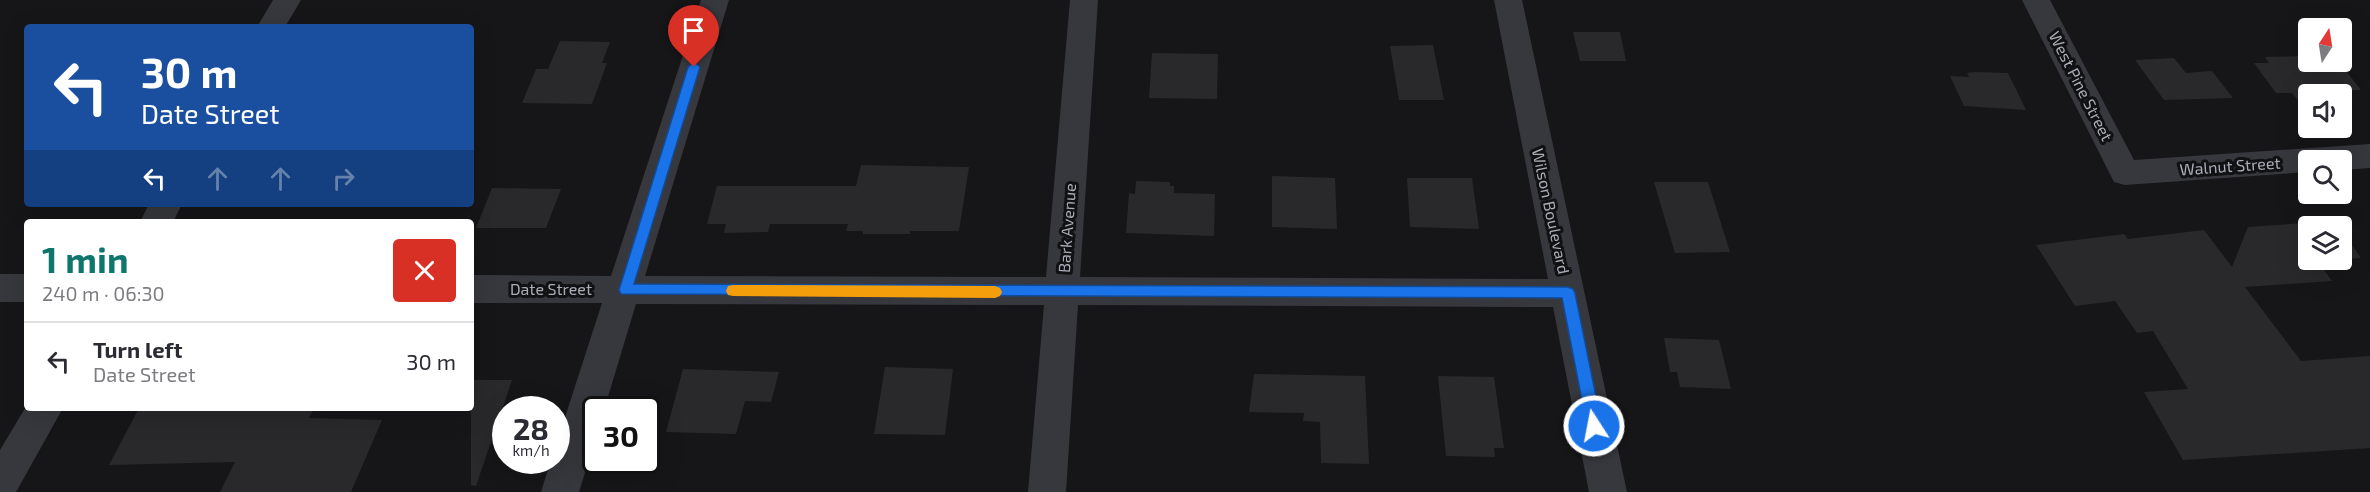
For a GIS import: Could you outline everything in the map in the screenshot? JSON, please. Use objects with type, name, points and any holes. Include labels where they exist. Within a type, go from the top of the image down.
[{"type":"street","points":[[273,24],[287,0]]},
{"type":"street","points":[[560,492],[626,290],[715,0]]},
{"type":"street","name":"Bark Avenue","points":[[1047,492],[1084,0]]},
{"type":"street","name":"Wilson Boulevard","points":[[1508,0],[1608,492]]},
{"type":"street","name":"West Pine Street","points":[[2036,0],[2125,173]]},
{"type":"street","name":"Walnut Street","points":[[2125,173],[2370,156]]},
{"type":"street","points":[[0,288],[24,288]]},
{"type":"street","name":"Date Street","points":[[474,289],[1568,293]]},
{"type":"street","points":[[0,484],[43,411]]},
{"type":"building","points":[[1573,32],[1620,32],[1626,61],[1580,61]]},
{"type":"building","points":[[560,41],[610,42],[602,63],[607,63],[592,104],[522,103],[536,69],[548,69]]},
{"type":"building","points":[[1433,45],[1444,100],[1399,100],[1390,46]]},
{"type":"building","points":[[1152,53],[1218,54],[1217,99],[1149,98]]},
{"type":"building","points":[[2298,56],[2298,72],[2347,72],[2361,90],[2352,90],[2352,84],[2298,84],[2298,100],[2292,93],[2276,93],[2254,63],[2269,63],[2265,57]]},
{"type":"building","points":[[2174,58],[2186,73],[2212,71],[2233,98],[2164,100],[2135,60]]},
{"type":"building","points":[[1967,73],[2008,73],[2026,110],[1964,106],[1950,76],[1969,77]]},
{"type":"building","points":[[861,165],[969,167],[959,231],[863,234],[863,231],[846,231],[848,224],[770,224],[768,232],[724,233],[726,224],[707,224],[717,186],[856,186]]},
{"type":"building","points":[[1272,176],[1335,178],[1337,229],[1272,227]]},
{"type":"building","points":[[1407,178],[1472,178],[1479,229],[1410,227]]},
{"type":"building","points":[[1136,181],[1170,182],[1170,186],[1174,186],[1174,193],[1215,194],[1214,236],[1126,233],[1129,193],[1135,194]]},
{"type":"building","points":[[1654,182],[1708,182],[1730,252],[1675,253]]},
{"type":"building","points":[[492,188],[561,189],[546,228],[476,228]]},
{"type":"building","points":[[2298,223],[2298,270],[2324,270],[2332,281],[2245,287],[2301,361],[2370,356],[2370,448],[2183,460],[2144,392],[2188,389],[2153,331],[2137,333],[2115,301],[2075,306],[2036,245],[2124,234],[2128,239],[2204,230],[2232,267],[2248,227]]},
{"type":"building","points":[[2352,245],[2361,258],[2352,259]]},
{"type":"building","points":[[1664,338],[1719,340],[1731,389],[1680,387],[1677,372],[1670,372]]},
{"type":"building","points":[[885,367],[953,369],[945,435],[874,434]]},
{"type":"building","points":[[683,369],[779,372],[771,402],[745,401],[736,434],[666,432]]},
{"type":"building","points":[[1254,374],[1365,376],[1369,464],[1321,463],[1320,422],[1303,421],[1304,413],[1249,412]]},
{"type":"building","points":[[1438,376],[1494,377],[1504,448],[1494,448],[1495,457],[1446,456]]},
{"type":"building","points":[[474,380],[512,380],[507,396],[492,396],[492,439],[476,486],[471,485],[471,411],[474,411]]},
{"type":"building","points":[[137,411],[312,411],[309,418],[382,420],[351,492],[220,492],[235,462],[109,465]]},
{"type":"slow traffic","points":[[733,291],[995,292]]},
{"type":"route","points":[[694,67],[626,290],[1568,293],[1594,426]]}]
